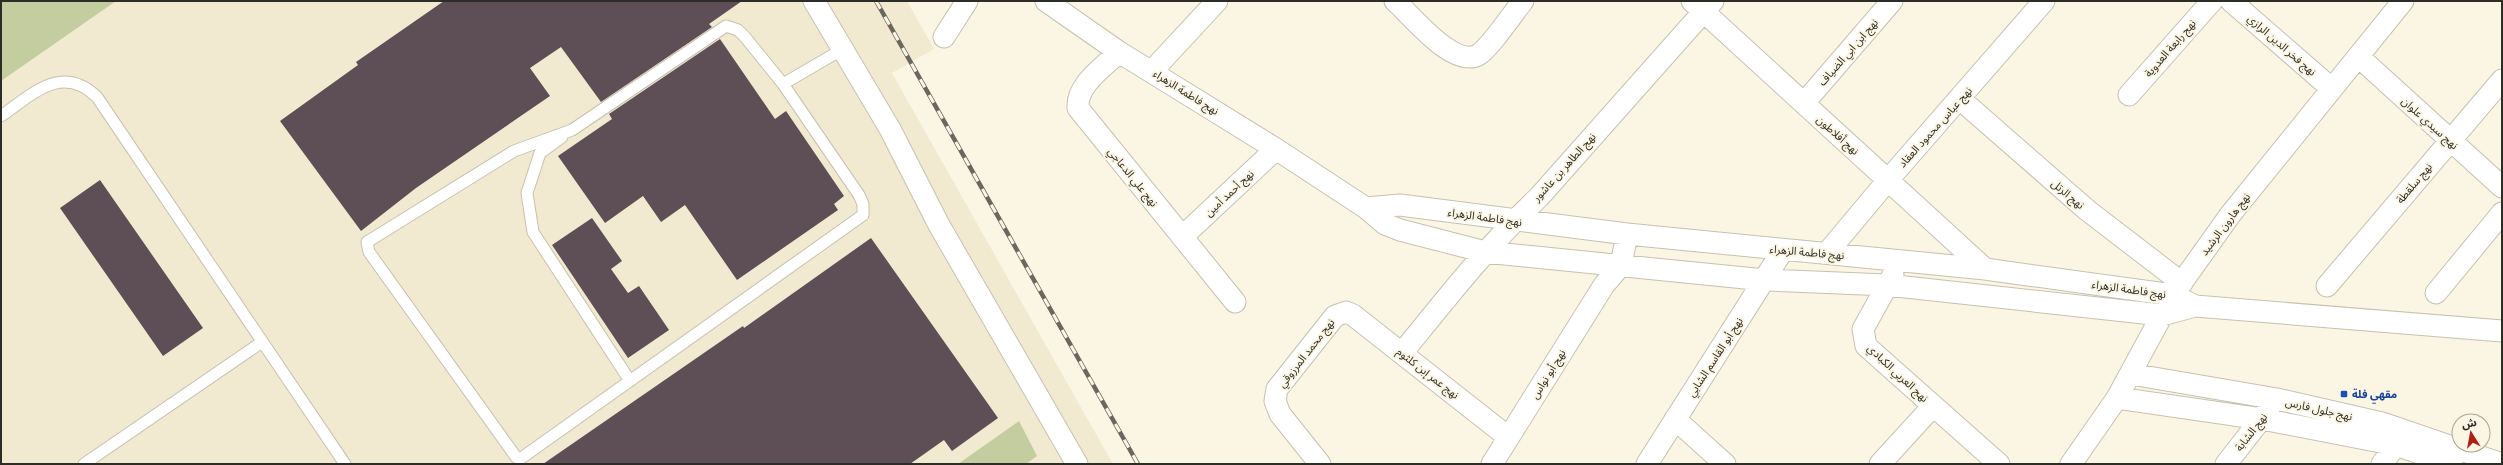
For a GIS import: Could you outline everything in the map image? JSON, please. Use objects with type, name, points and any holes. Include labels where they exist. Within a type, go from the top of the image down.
[{"type":"street","points":[[814,1],[890,129],[939,224],[1077,464]]},
{"type":"street","points":[[944,37],[967,1]]},
{"type":"street","name":"نهج فاطمة الزهراء","points":[[1046,1],[1119,52],[1276,149],[1366,208],[1385,224],[1400,230],[1485,252],[1621,264],[1765,280],[1887,285],[2162,315],[2195,306],[2178,289],[1627,234],[1513,221],[1400,205],[1366,208]]},
{"type":"street","points":[[1152,71],[1217,1]]},
{"type":"street","points":[[1395,1],[1449,52],[1468,58],[1479,54],[1486,47],[1523,1]]},
{"type":"street","name":"نهج ابن ابي الضياف","points":[[1804,104],[1892,1]]},
{"type":"street","name":"نهج عباس محمود العقاد","points":[[1827,253],[1888,180],[2044,1]]},
{"type":"street","name":"نهج رابعة العدوية","points":[[2129,95],[2212,1]]},
{"type":"street","name":"نهج فخر الدين الرازي","points":[[2231,1],[2332,89]]},
{"type":"street","name":"نهج هارون الرشيد","points":[[2070,464],[2117,398],[2162,315],[2178,289],[2230,215],[2403,1]]},
{"type":"street","name":"نهج أفلاطون","points":[[1703,5],[1804,104],[1985,269]]},
{"type":"street","name":"نهج الطاهر بن عاشور","points":[[1402,353],[1485,252],[1513,221],[1539,197],[1703,5]]},
{"type":"street","name":"نهج علي الدعاجي","points":[[1119,52],[1081,90],[1077,99],[1078,108],[1235,302]]},
{"type":"street","name":"نهج سيدي علوان","points":[[2359,57],[2449,141],[2502,187]]},
{"type":"street","name":"نهج سلقطة","points":[[2327,286],[2502,80]]},
{"type":"street","name":"نهج الرتل","points":[[1960,99],[2178,289]]},
{"type":"street","name":"نهج أحمد أمين","points":[[1182,237],[1276,149]]},
{"type":"street","points":[[2436,293],[2502,213]]},
{"type":"street","points":[[1599,230],[1594,262],[1604,285]]},
{"type":"street","points":[[1621,264],[1627,234]]},
{"type":"street","name":"نهج أبو القاسم الشابي","points":[[1647,464],[1783,250]]},
{"type":"street","name":"نهج العربي الكبادي","points":[[1901,262],[1863,329],[1866,346],[1999,464]]},
{"type":"street","name":"نهج أبو نواس","points":[[1492,464],[1604,285],[1621,264]]},
{"type":"street","points":[[2195,306],[2502,330]]},
{"type":"street","name":"نهج عمر إبن كلثوم","points":[[1346,312],[1353,314],[1508,437]]},
{"type":"street","name":"نهج محمد المرزوقي","points":[[1320,464],[1280,414],[1275,401],[1277,389],[1335,316],[1346,312]]},
{"type":"street","name":"نهج جلول فارس","points":[[2131,374],[2277,399],[2382,423],[2502,464]]},
{"type":"street","name":"نهج جلول فارس","points":[[2117,398],[2262,419],[2396,445],[2452,464]]},
{"type":"street","name":"نهج الشابة","points":[[2226,464],[2277,399]]},
{"type":"street","points":[[1880,464],[1933,406]]},
{"type":"street","points":[[1675,419],[1725,464]]},
{"type":"street","points":[[2382,464],[2396,445]]},
{"type":"lane","points":[[572,130],[514,151],[367,242],[367,247],[516,457],[520,459],[630,381],[863,215],[863,204],[859,195],[783,84],[746,37],[738,30],[726,26],[540,153],[527,193],[534,232],[630,381]]},
{"type":"lane","points":[[783,84],[843,49]]},
{"type":"lane","points":[[1,116],[45,85],[58,81],[85,85],[97,97],[345,464]]},
{"type":"lane","points":[[84,464],[262,342]]},
{"type":"shaded area","points":[[1,1],[907,1],[934,49],[892,73],[1113,464],[1,464]]},
{"type":"green space","points":[[1,1],[116,1],[1,81]]},
{"type":"green space","points":[[1019,421],[1037,456],[1026,464],[958,464]]},
{"type":"building","points":[[444,1],[742,1],[709,24],[712,27],[601,102],[561,47],[530,68],[550,96],[416,188],[361,231],[280,121],[358,65],[356,62]]},
{"type":"building","points":[[720,39],[775,119],[786,111],[844,196],[834,204],[838,210],[737,280],[685,205],[661,222],[643,196],[605,223],[558,156],[612,119],[609,114]]},
{"type":"building","points":[[100,180],[203,328],[163,356],[60,208]]},
{"type":"building","points":[[592,218],[622,261],[611,269],[628,293],[639,286],[669,330],[628,358],[552,245]]},
{"type":"building","points":[[871,238],[998,418],[952,451],[944,440],[910,464],[543,464],[743,326],[744,328]]},
{"type":"railway","points":[[876,1],[1138,464]]},
{"type":"place","name":"مقهي فلة","points":[[2344,394]]}]
